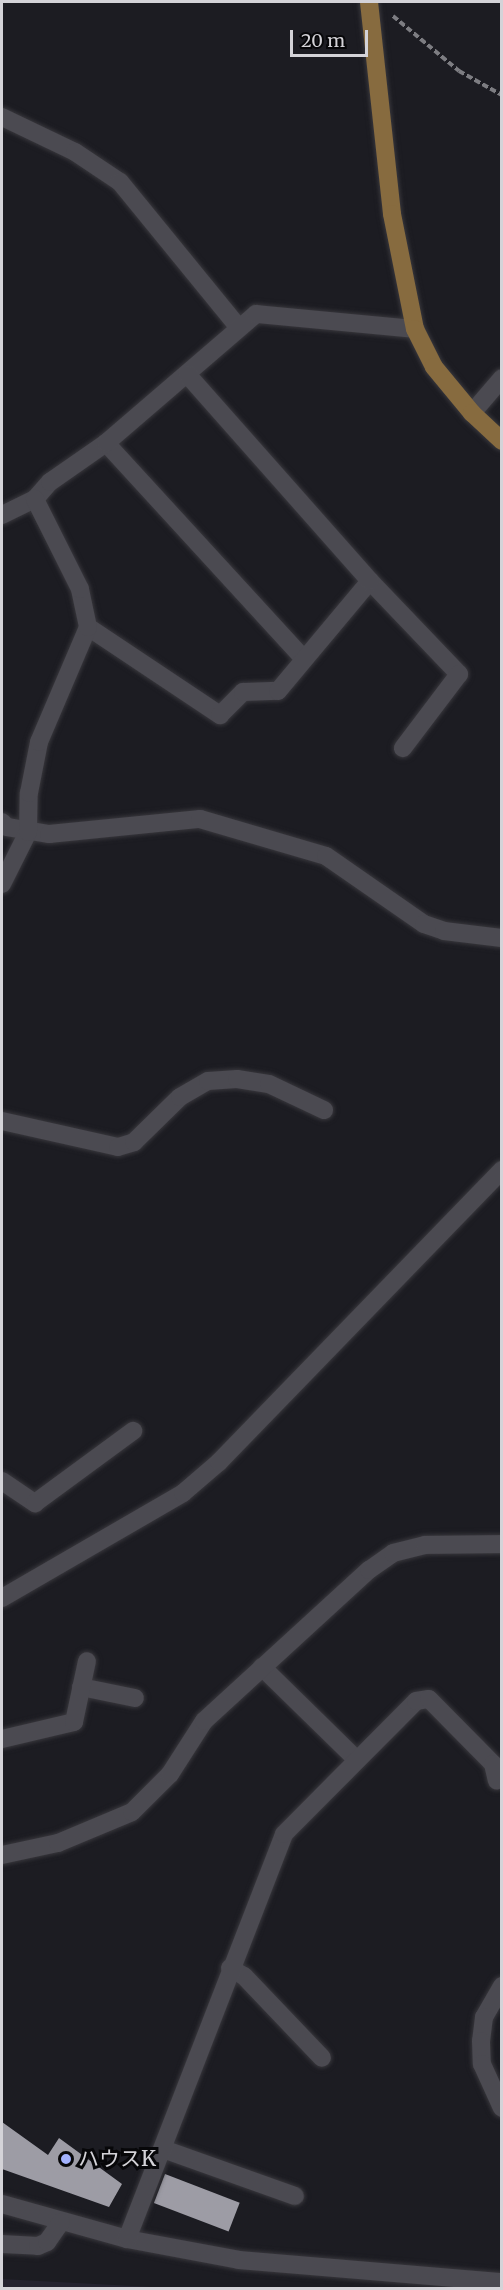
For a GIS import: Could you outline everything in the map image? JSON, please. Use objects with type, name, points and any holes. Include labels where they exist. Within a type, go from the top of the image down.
[{"type":"main road","points":[[369,2],[392,214],[414,328],[434,368],[472,413],[501,441]]},
{"type":"street","points":[[2,117],[75,152],[120,182],[239,328]]},
{"type":"street","points":[[2,515],[35,499],[50,482],[106,443],[256,314],[414,328]]},
{"type":"street","points":[[187,374],[370,581],[459,674],[404,748]]},
{"type":"street","points":[[472,413],[501,378]]},
{"type":"street","points":[[106,443],[304,659]]},
{"type":"street","points":[[2,884],[28,832],[29,793],[39,742],[88,627],[80,589],[35,499]]},
{"type":"street","points":[[88,627],[220,715],[243,692],[278,691],[370,581]]},
{"type":"street","points":[[3,827],[49,834],[200,819],[326,856],[424,924],[444,931],[501,938]]},
{"type":"street","points":[[2,1121],[118,1147],[134,1142],[180,1096],[208,1081],[237,1078],[269,1084],[324,1110]]},
{"type":"street","points":[[2,1598],[183,1493],[219,1461],[501,1170]]},
{"type":"street","points":[[2,1481],[35,1503],[133,1431]]},
{"type":"street","points":[[2,1856],[58,1843],[132,1812],[170,1774],[204,1721],[262,1667],[393,1553],[425,1545],[501,1544]]},
{"type":"street","points":[[2,1739],[74,1722],[87,1661]]},
{"type":"street","points":[[262,1667],[356,1759]]},
{"type":"street","points":[[81,1687],[135,1698]]},
{"type":"street","points":[[128,2239],[164,2149],[230,1968],[284,1834],[416,1701],[429,1699],[493,1764],[497,1781]]},
{"type":"street","points":[[230,1968],[244,1976],[322,2058]]},
{"type":"street","points":[[501,1986],[484,2017],[481,2041],[485,2073],[501,2108]]},
{"type":"street","points":[[164,2149],[295,2196]]},
{"type":"street","points":[[2,2204],[128,2239],[239,2260],[501,2282]]},
{"type":"street","points":[[2,2244],[47,2242],[61,2222]]},
{"type":"path","points":[[387,10],[459,70],[501,95]]},
{"type":"shaded area","points":[[2,2279],[171,2288],[2,2288]]},
{"type":"building","name":"ハウスK","points":[[2,2122],[48,2155],[59,2138],[122,2184],[109,2207],[2,2169]]},
{"type":"building","points":[[165,2174],[240,2203],[229,2232],[154,2203]]},
{"type":"place","name":"ハウスK","points":[[66,2159]]}]
